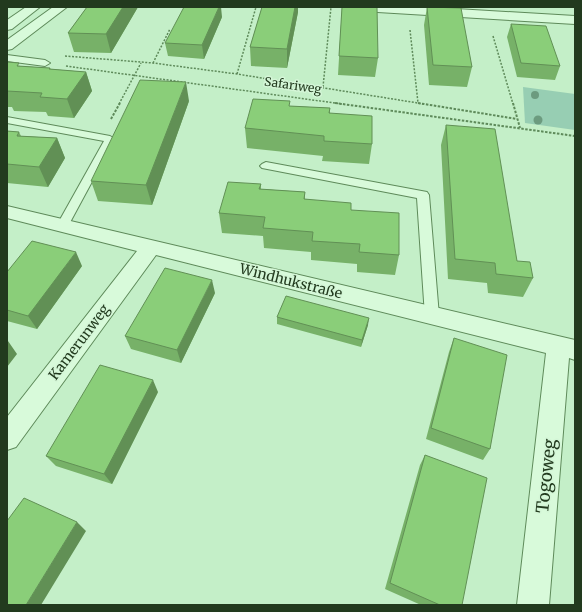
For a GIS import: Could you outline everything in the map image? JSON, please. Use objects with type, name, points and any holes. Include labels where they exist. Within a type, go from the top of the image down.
[{"type":"street","points":[[7,26],[34,7]]},
{"type":"street","points":[[7,46],[61,7]]},
{"type":"street","points":[[361,7],[575,20]]},
{"type":"street","name":"Windhukstraße","points":[[7,212],[567,348]]},
{"type":"street","name":"Kamerunweg","points":[[7,438],[151,247]]},
{"type":"street","name":"Togoweg","points":[[533,605],[567,348]]},
{"type":"lane","points":[[7,58],[45,63]]},
{"type":"lane","points":[[7,120],[110,139],[63,225]]},
{"type":"lane","points":[[266,166],[424,196],[432,316]]},
{"type":"path","points":[[237,74],[256,7]]},
{"type":"path","points":[[323,86],[331,7]]},
{"type":"path","points":[[408,10],[418,103]]},
{"type":"path","points":[[486,14],[520,128]]},
{"type":"path","points":[[153,63],[170,29]]},
{"type":"path","name":"Safariweg","points":[[60,56],[153,63],[237,74],[323,86],[517,119]]},
{"type":"path","name":"Safariweg","points":[[45,63],[575,136]]},
{"type":"path","points":[[101,137],[142,63]]},
{"type":"green space","points":[[523,87],[575,94],[575,130],[525,123]]},
{"type":"building","points":[[87,7],[123,7],[106,34],[68,33]]},
{"type":"building","points":[[184,7],[219,7],[202,45],[165,43]]},
{"type":"building","points":[[262,7],[295,7],[287,49],[250,47]]},
{"type":"building","points":[[342,7],[377,7],[378,58],[339,56]]},
{"type":"building","points":[[427,7],[461,8],[472,67],[433,65]]},
{"type":"building","points":[[511,24],[546,26],[560,66],[521,63]]},
{"type":"building","points":[[7,62],[19,63],[17,66],[86,72],[67,99],[40,97],[42,93],[7,91]]},
{"type":"building","points":[[140,80],[186,82],[146,185],[91,181]]},
{"type":"building","points":[[253,99],[290,101],[289,106],[330,108],[329,113],[372,116],[372,144],[324,141],[324,136],[245,128]]},
{"type":"building","points":[[446,125],[495,129],[517,261],[530,262],[533,278],[496,274],[495,263],[455,259]]},
{"type":"building","points":[[7,131],[19,132],[17,136],[57,138],[39,167],[7,164]]},
{"type":"building","points":[[228,182],[261,184],[259,189],[305,192],[304,199],[351,203],[351,210],[399,213],[399,255],[359,252],[360,244],[312,241],[313,232],[263,228],[265,217],[219,213]]},
{"type":"building","points":[[32,241],[76,252],[28,316],[7,310],[7,272]]},
{"type":"building","points":[[165,268],[212,280],[177,350],[125,336]]},
{"type":"building","points":[[286,296],[369,318],[362,340],[277,317]]},
{"type":"building","points":[[454,338],[507,355],[490,449],[431,428]]},
{"type":"building","points":[[100,365],[153,380],[104,474],[46,456]]},
{"type":"building","points":[[425,455],[487,478],[462,605],[440,605],[390,583]]},
{"type":"building","points":[[24,498],[77,522],[26,605],[7,605],[7,521]]}]
